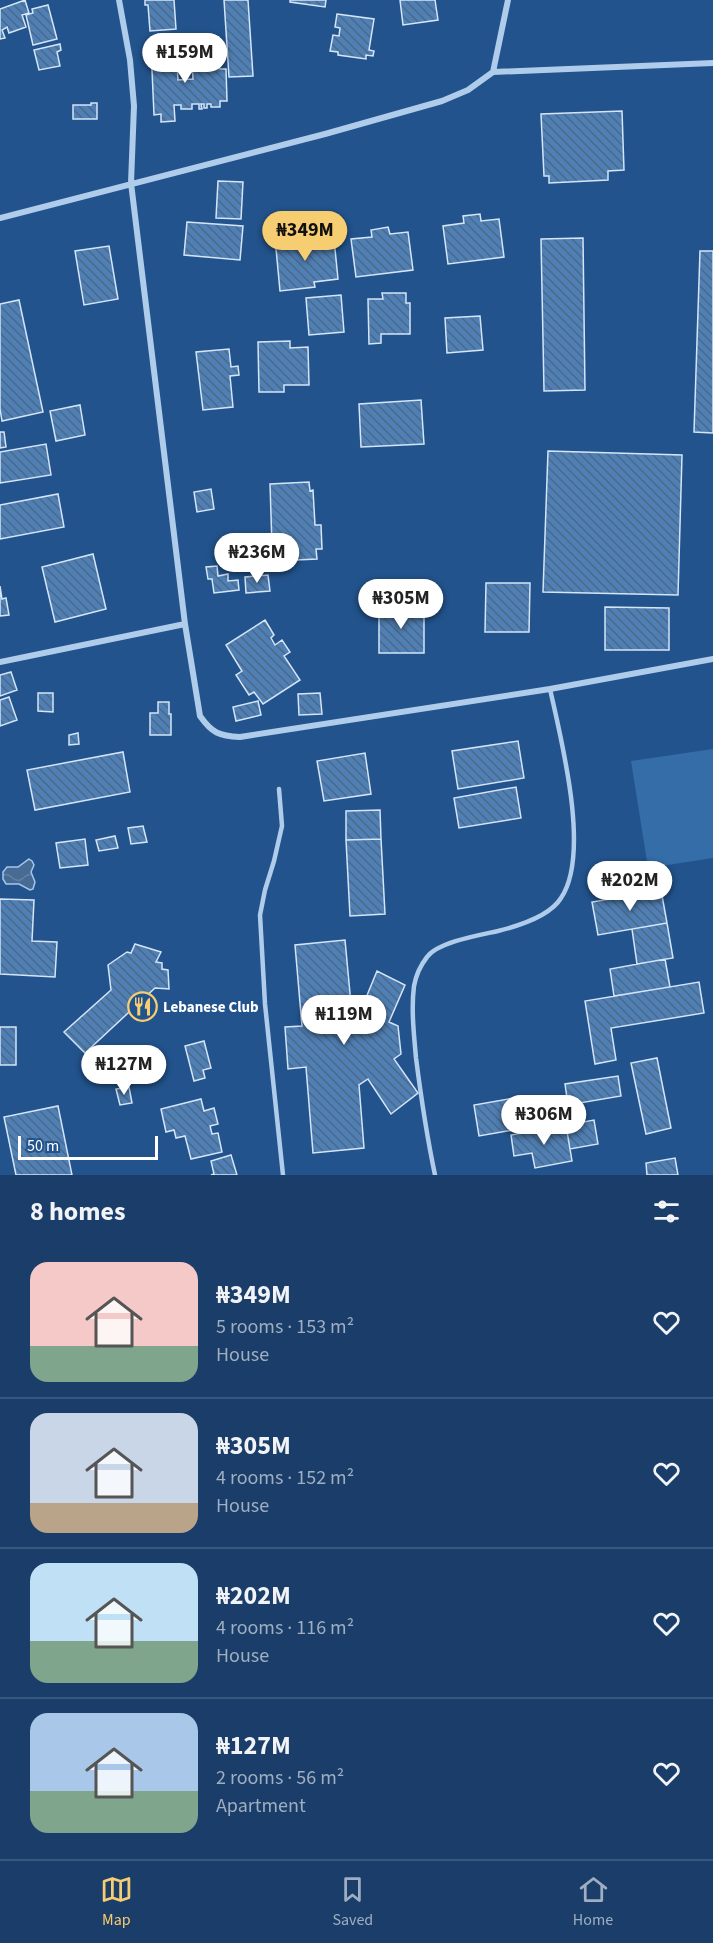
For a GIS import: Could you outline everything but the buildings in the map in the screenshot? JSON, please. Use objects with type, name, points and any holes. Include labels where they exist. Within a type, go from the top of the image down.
[{"type":"street","points":[[119,0],[130,60],[134,106],[131,183],[185,624],[200,716],[208,728],[222,736],[240,737],[550,689],[713,659]]},
{"type":"street","points":[[493,72],[508,0]]},
{"type":"street","points":[[0,218],[325,134],[442,101],[468,90],[493,72],[713,63]]},
{"type":"street","points":[[0,662],[185,624]]},
{"type":"lane","points":[[435,1175],[420,1094],[413,1023],[414,987],[418,971],[428,954],[462,939],[520,926],[541,915],[561,900],[570,879],[574,855],[572,811],[567,765],[550,689]]},
{"type":"lane","points":[[279,789],[282,826],[260,915],[265,1004],[282,1175]]},
{"type":"shaded area","points":[[713,749],[713,858],[648,868],[631,761]]},
{"type":"water","points":[[29,859],[34,865],[31,872],[35,882],[33,889],[30,890],[19,884],[6,884],[3,872],[7,867],[18,867]]},
{"type":"place","name":"Lebanese Club","points":[[142,1007]]}]
